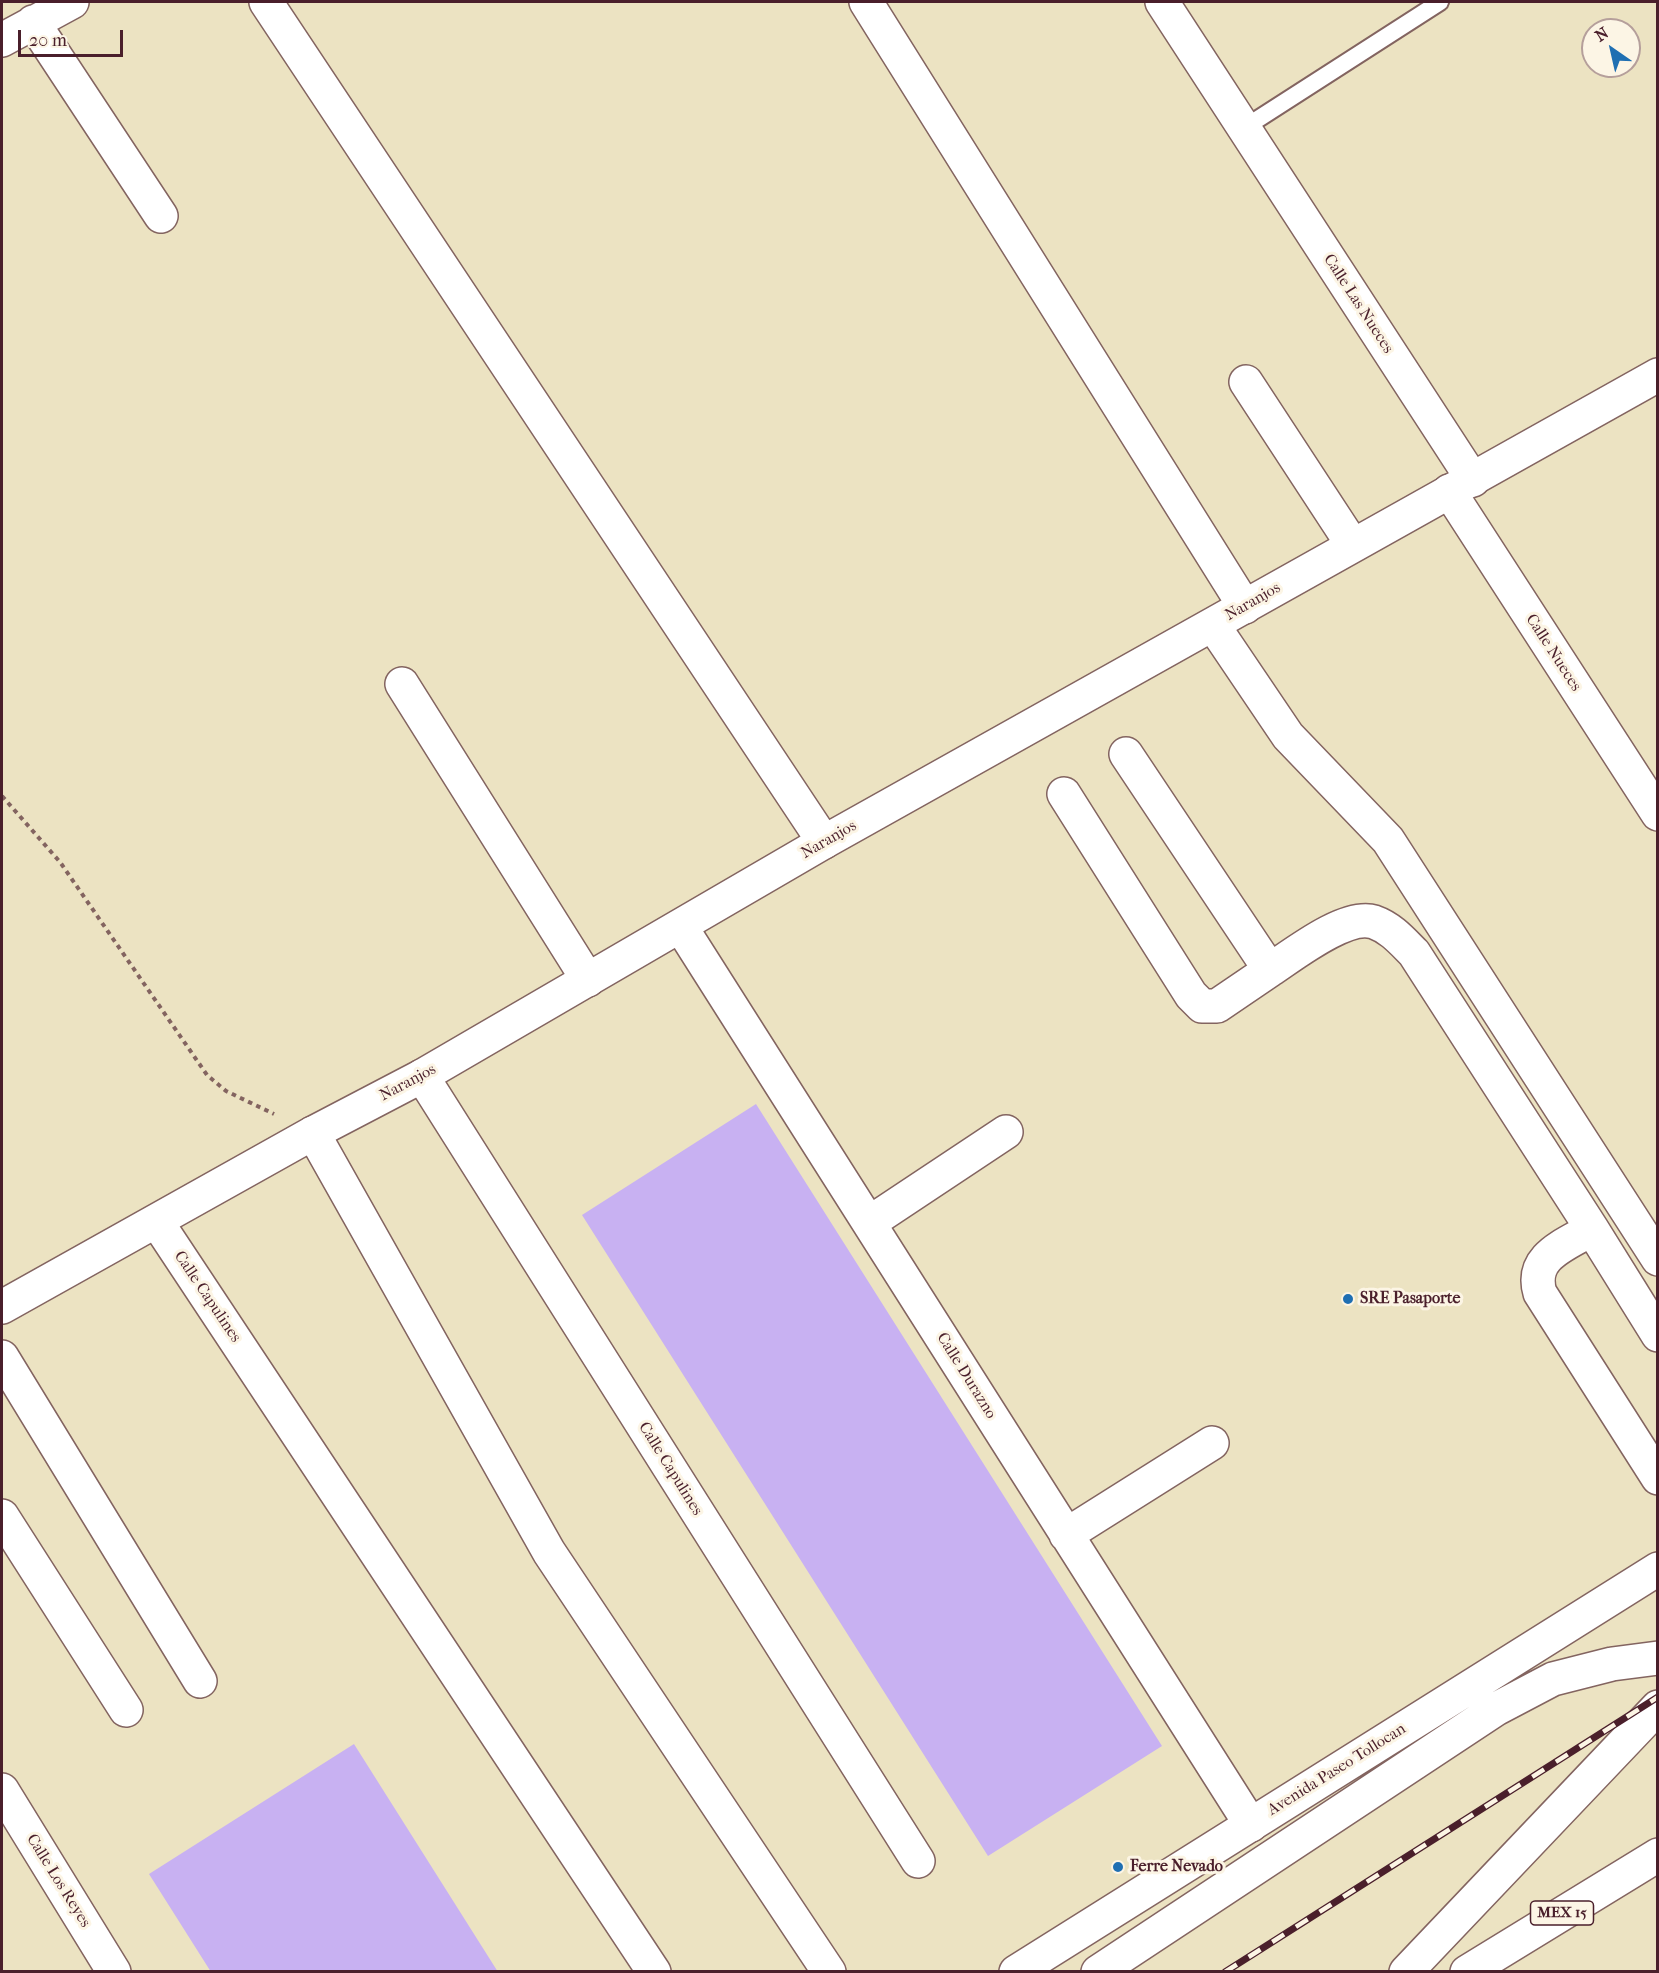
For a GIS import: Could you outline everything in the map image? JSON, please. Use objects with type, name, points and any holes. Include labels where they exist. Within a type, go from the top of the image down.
[{"type":"main road","points":[[2,40],[72,2]]},
{"type":"main road","points":[[266,2],[824,842]]},
{"type":"main road","points":[[866,2],[1245,607]]},
{"type":"main road","name":"Calle Las Nueces","points":[[1162,2],[1244,128],[1461,485]]},
{"type":"main road","points":[[33,22],[161,216]]},
{"type":"main road","name":"Naranjos","points":[[2,1307],[313,1133],[422,1076],[824,842],[1245,607],[1352,544],[1658,375]]},
{"type":"main road","points":[[1246,382],[1352,544]]},
{"type":"main road","name":"Calle Nueces","points":[[1461,485],[1658,814]]},
{"type":"main road","points":[[1213,625],[1288,736],[1388,840],[1658,1259]]},
{"type":"main road","points":[[402,684],[588,980]]},
{"type":"main road","points":[[1126,754],[1270,970]]},
{"type":"main road","points":[[1064,794],[1191,995],[1202,1006],[1217,1006],[1343,925],[1372,921],[1394,932],[1414,953],[1658,1335]]},
{"type":"main road","name":"Calle Durazno","points":[[681,927],[1251,1825]]},
{"type":"main road","name":"Calle Capulines","points":[[422,1076],[918,1861]]},
{"type":"main road","points":[[868,1223],[1006,1132]]},
{"type":"main road","points":[[313,1133],[549,1552],[829,1971]]},
{"type":"main road","name":"Calle Capulines","points":[[157,1222],[654,1971]]},
{"type":"main road","points":[[1592,1229],[1548,1256],[1538,1267],[1536,1280],[1540,1293],[1658,1478]]},
{"type":"main road","points":[[2,1357],[200,1681]]},
{"type":"main road","points":[[1066,1535],[1212,1443]]},
{"type":"main road","points":[[2,1516],[126,1710]]},
{"type":"main road","name":"Avenida Paseo Tollocan","points":[[1016,1971],[1658,1569]]},
{"type":"main road","points":[[1098,1971],[1496,1709],[1553,1679],[1612,1665],[1658,1658]]},
{"type":"main road","points":[[1406,1971],[1658,1707]]},
{"type":"main road","name":"Calle Los Reyes","points":[[2,1790],[114,1971]]},
{"type":"main road","name":"MEX 15","points":[[1467,1971],[1658,1855]]},
{"type":"lane","points":[[1244,128],[1440,2]]},
{"type":"path","points":[[2,796],[60,862],[207,1075],[226,1091],[313,1133]]},
{"type":"building","points":[[756,1104],[1162,1746],[988,1856],[582,1215]]},
{"type":"building","points":[[354,1744],[498,1972],[211,1972],[149,1874]]},
{"type":"railway","points":[[1225,1972],[1658,1697]]},
{"type":"place","name":"SRE Pasaporte","points":[[1348,1299]]},
{"type":"place","name":"Ferre Nevado","points":[[1118,1867]]}]
